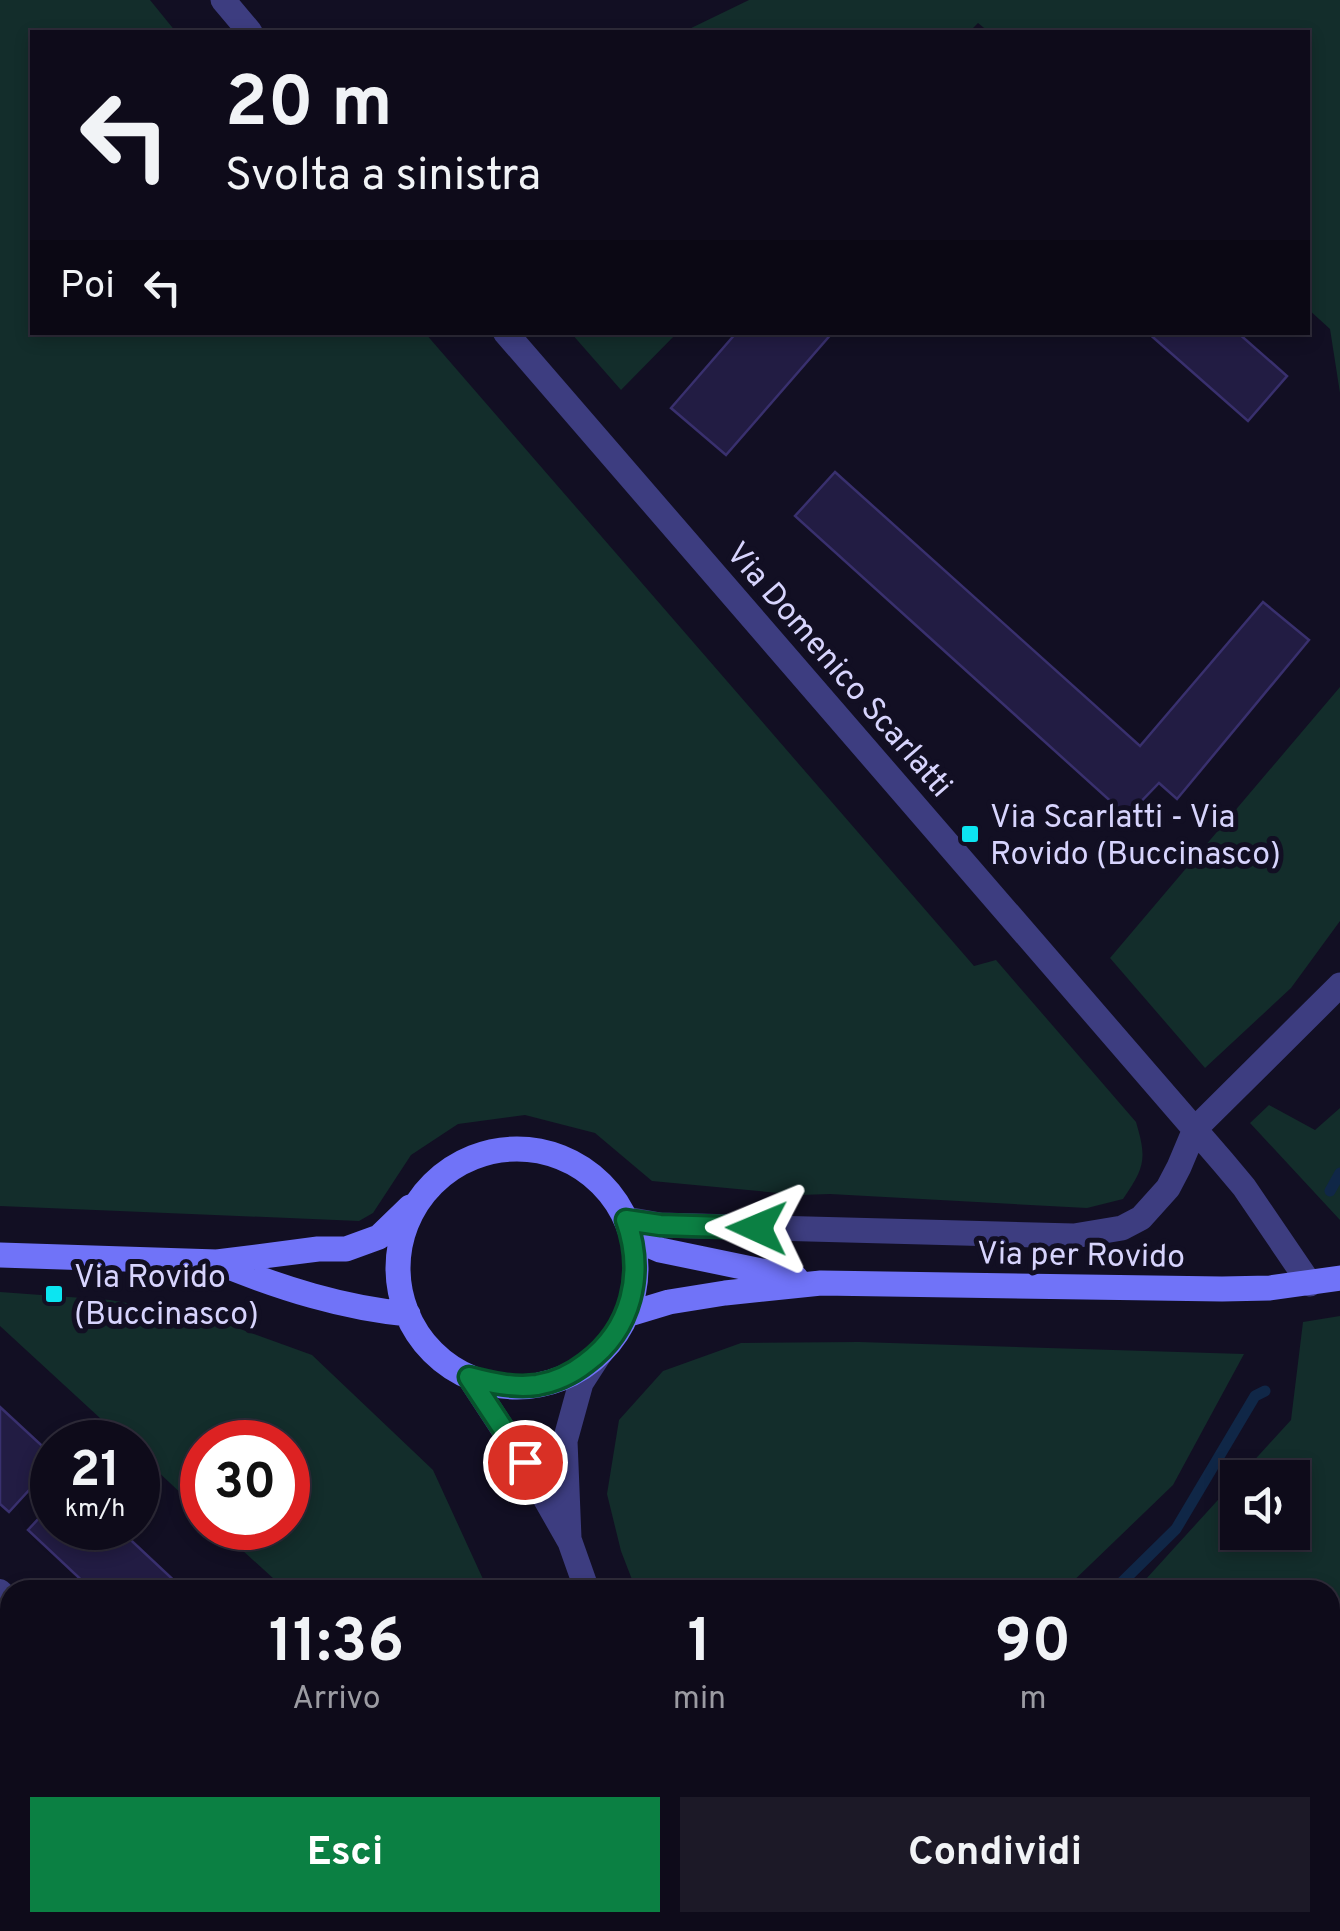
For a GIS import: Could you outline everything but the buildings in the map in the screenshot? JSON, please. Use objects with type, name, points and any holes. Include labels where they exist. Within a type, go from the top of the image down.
[{"type":"street","points":[[223,0],[248,30]]},
{"type":"street","name":"Via Domenico Scarlatti","points":[[508,335],[1244,1187],[1310,1284]]},
{"type":"street","points":[[629,1229],[660,1225],[1074,1236],[1122,1228],[1140,1218],[1168,1188],[1194,1129],[1340,986]]},
{"type":"street","points":[[0,1255],[216,1262],[346,1249],[379,1237],[448,1170],[476,1156],[507,1149],[539,1150],[569,1160],[596,1178],[616,1202],[629,1229],[636,1278],[616,1335],[581,1384],[565,1442],[570,1542]]},
{"type":"street","points":[[425,1192],[408,1220],[399,1251],[399,1283],[408,1314],[422,1340],[444,1361],[469,1377],[504,1386],[539,1385],[573,1373],[601,1352]]},
{"type":"street","name":"Via per Rovido","points":[[629,1229],[660,1250],[820,1283]]},
{"type":"street","points":[[216,1262],[273,1284],[370,1310],[408,1314]]},
{"type":"street","name":"Via per Rovido","points":[[626,1315],[669,1302],[820,1283],[1270,1288],[1340,1278]]},
{"type":"street","points":[[469,1377],[525,1462],[570,1542],[583,1580]]},
{"type":"green space","points":[[0,0],[150,0],[174,30],[30,30],[30,335],[427,335],[974,966],[996,960],[1136,1122],[1142,1162],[1123,1199],[1087,1208],[800,1195],[652,1181],[595,1133],[525,1115],[458,1124],[411,1155],[373,1213],[359,1221],[0,1206]]},
{"type":"green space","points":[[749,0],[1340,0],[1340,393],[1330,329],[1310,311],[1310,30],[987,30],[978,23],[971,30],[687,30]]},
{"type":"green space","points":[[573,335],[675,335],[621,390]]},
{"type":"green space","points":[[1340,687],[1340,921],[1291,988],[1205,1068],[1110,958]]},
{"type":"green space","points":[[1269,1105],[1315,1130],[1340,1108],[1340,1220],[1250,1123]]},
{"type":"green space","points":[[0,1292],[110,1300],[207,1317],[312,1355],[433,1470],[483,1580],[275,1580],[242,1550],[310,1550],[310,1420],[180,1420],[180,1492],[160,1474],[160,1420],[102,1420],[0,1326]]},
{"type":"green space","points":[[1340,1316],[1340,1580],[1145,1580],[1220,1498],[1220,1550],[1310,1550],[1310,1460],[1255,1460],[1291,1420],[1303,1322]]},
{"type":"green space","points":[[859,1342],[1244,1354],[1173,1485],[1074,1580],[632,1580],[607,1494],[619,1420],[663,1371],[741,1343]]},
{"type":"waterway","points":[[1330,1191],[1340,1173]]},
{"type":"waterway","points":[[1124,1580],[1176,1529],[1255,1396],[1265,1391]]},
{"type":"place","name":"Via Scarlatti - Via Rovido (Buccinasco)","points":[[970,834]]},
{"type":"place","name":"Via Rovido (Buccinasco)","points":[[54,1294]]},
{"type":"route","points":[[525,1462],[469,1377],[504,1386],[539,1385],[573,1373],[601,1352],[626,1315],[636,1278],[626,1220],[757,1228]]}]
